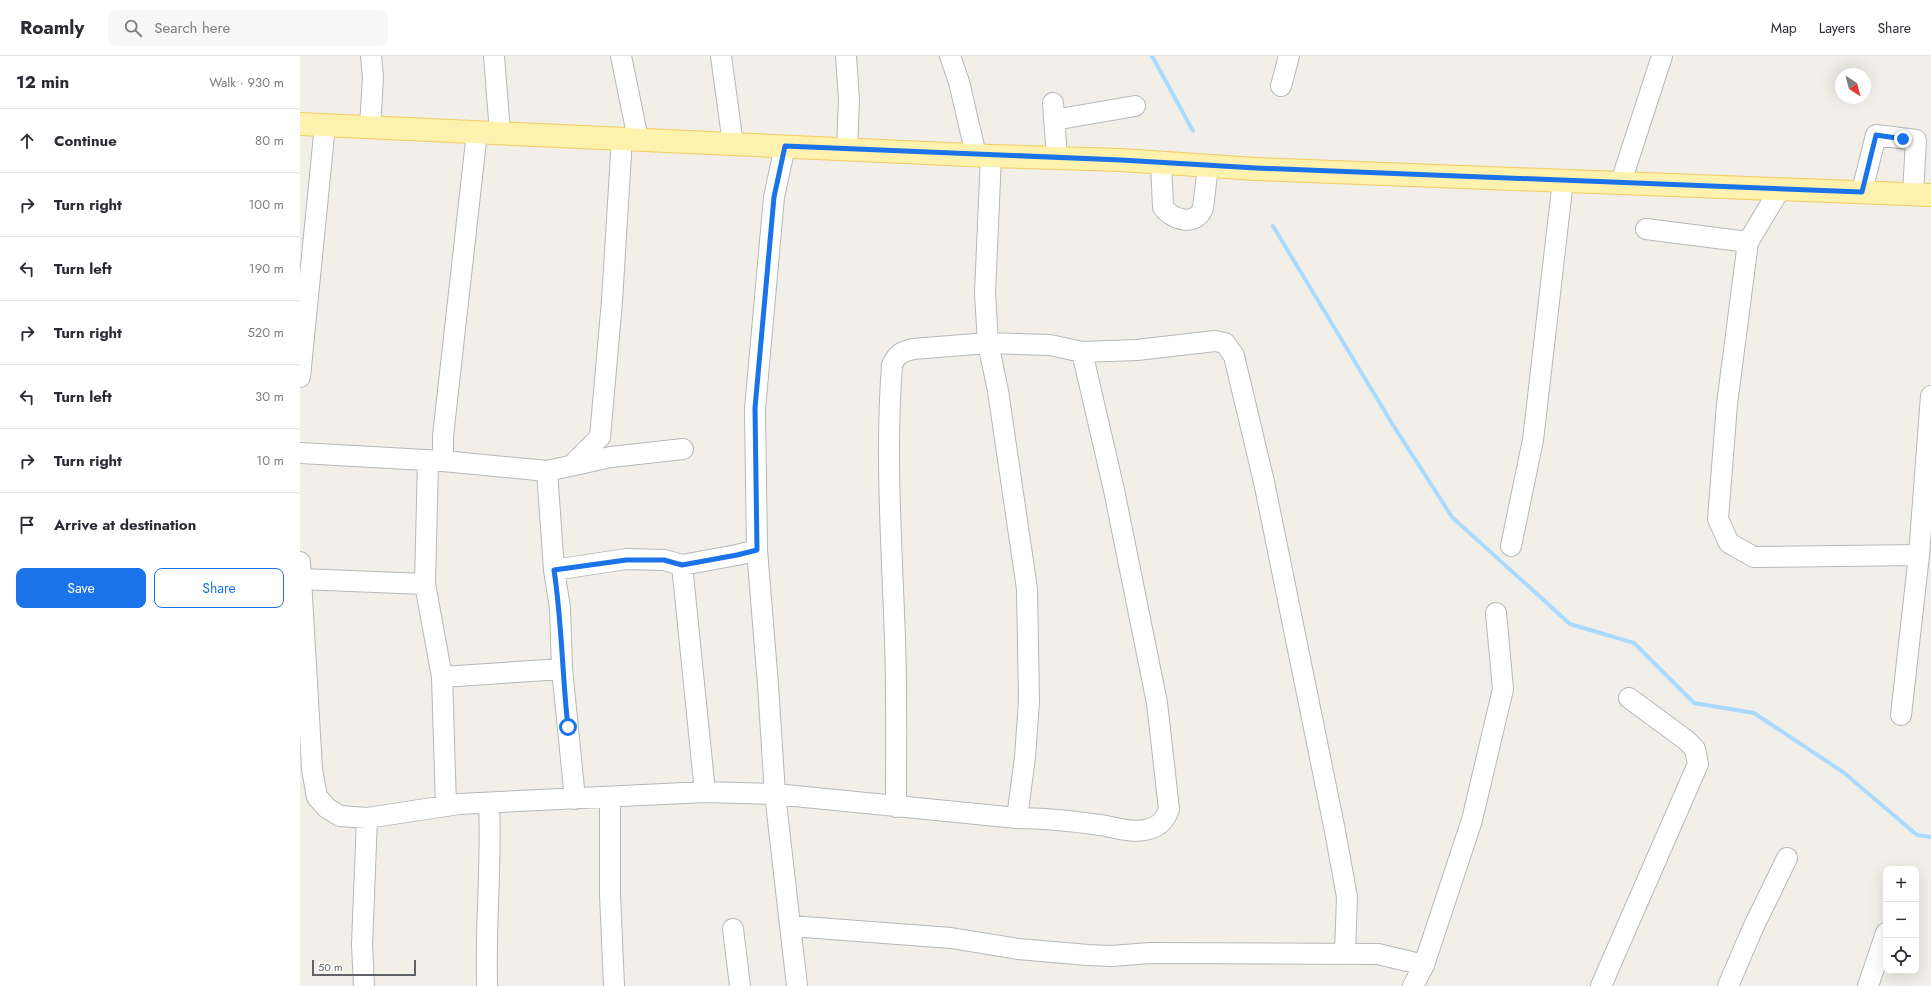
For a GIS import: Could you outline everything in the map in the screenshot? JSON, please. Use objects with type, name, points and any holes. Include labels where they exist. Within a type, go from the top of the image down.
[{"type":"main road","points":[[300,124],[847,148],[1208,166],[1922,195]]},
{"type":"street","points":[[370,127],[373,76],[371,56]]},
{"type":"street","points":[[494,56],[500,133]]},
{"type":"street","points":[[611,457],[600,437],[612,301],[630,139],[621,56]]},
{"type":"street","points":[[721,56],[733,144]]},
{"type":"street","points":[[846,56],[849,100],[847,148]]},
{"type":"street","points":[[950,56],[984,156],[985,293],[988,343],[998,391],[1027,590],[1029,701],[1025,757],[1017,818]]},
{"type":"street","points":[[1281,86],[1290,56]]},
{"type":"street","points":[[1621,182],[1662,56]]},
{"type":"street","points":[[1057,158],[1053,111],[1135,106]]},
{"type":"street","points":[[300,377],[324,125]]},
{"type":"street","points":[[446,806],[442,677],[425,584],[435,461],[443,436],[477,132]]},
{"type":"street","points":[[1862,192],[1876,135],[1916,140],[1922,195]]},
{"type":"street","points":[[785,146],[774,197],[755,408],[757,550],[775,794],[797,986]]},
{"type":"street","points":[[1161,163],[1163,206],[1174,217],[1184,220],[1193,220],[1201,214],[1208,166]]},
{"type":"street","points":[[1511,546],[1533,440],[1564,180]]},
{"type":"street","points":[[1780,189],[1748,242],[1727,404],[1718,520],[1729,543],[1754,557],[1918,555]]},
{"type":"street","points":[[1646,229],[1748,242]]},
{"type":"street","points":[[896,807],[896,643],[889,467],[889,406],[892,365],[900,352],[913,349],[988,343],[1050,345],[1082,352],[1137,350],[1215,341],[1224,343],[1234,356],[1264,482],[1335,831],[1347,897],[1345,954]]},
{"type":"street","points":[[425,584],[301,571],[312,768],[317,797],[326,808],[340,816],[367,818],[446,806],[705,792],[775,794],[1017,818],[1049,818],[1129,830],[1147,830],[1160,825],[1166,818],[1169,809],[1157,702],[1114,490],[1082,352]]},
{"type":"street","points":[[1901,715],[1918,555],[1931,396]]},
{"type":"street","points":[[574,464],[600,437]]},
{"type":"street","points":[[300,453],[435,461],[547,471],[611,457],[683,449]]},
{"type":"street","points":[[547,471],[554,570],[560,608],[562,669],[575,799]]},
{"type":"street","points":[[554,570],[626,560],[664,560],[682,565],[757,550]]},
{"type":"street","points":[[682,565],[705,792]]},
{"type":"street","points":[[1413,986],[1424,964],[1472,820],[1503,688],[1496,613]]},
{"type":"street","points":[[442,677],[562,669]]},
{"type":"street","points":[[1601,986],[1698,764],[1695,749],[1686,740],[1629,698]]},
{"type":"street","points":[[610,797],[610,894],[614,986]]},
{"type":"street","points":[[487,986],[486,942],[490,833],[489,803]]},
{"type":"street","points":[[364,986],[362,945],[367,818]]},
{"type":"street","points":[[1728,986],[1752,930],[1787,858]]},
{"type":"street","points":[[791,926],[952,938],[1018,949],[1112,956],[1150,953],[1378,954],[1424,964]]},
{"type":"street","points":[[733,929],[740,986]]},
{"type":"street","points":[[1868,986],[1884,938]]},
{"type":"waterway","points":[[1152,56],[1193,131]]},
{"type":"waterway","points":[[1273,226],[1393,425],[1452,517],[1570,624],[1634,643],[1694,703],[1754,713],[1843,772],[1917,835],[1931,837]]},
{"type":"route","points":[[568,727],[562,669],[560,608],[554,570],[626,560],[664,560],[682,565],[757,550],[755,408],[774,197],[785,146],[991,156],[1121,160],[1256,168],[1862,192],[1876,135],[1903,139]]}]
